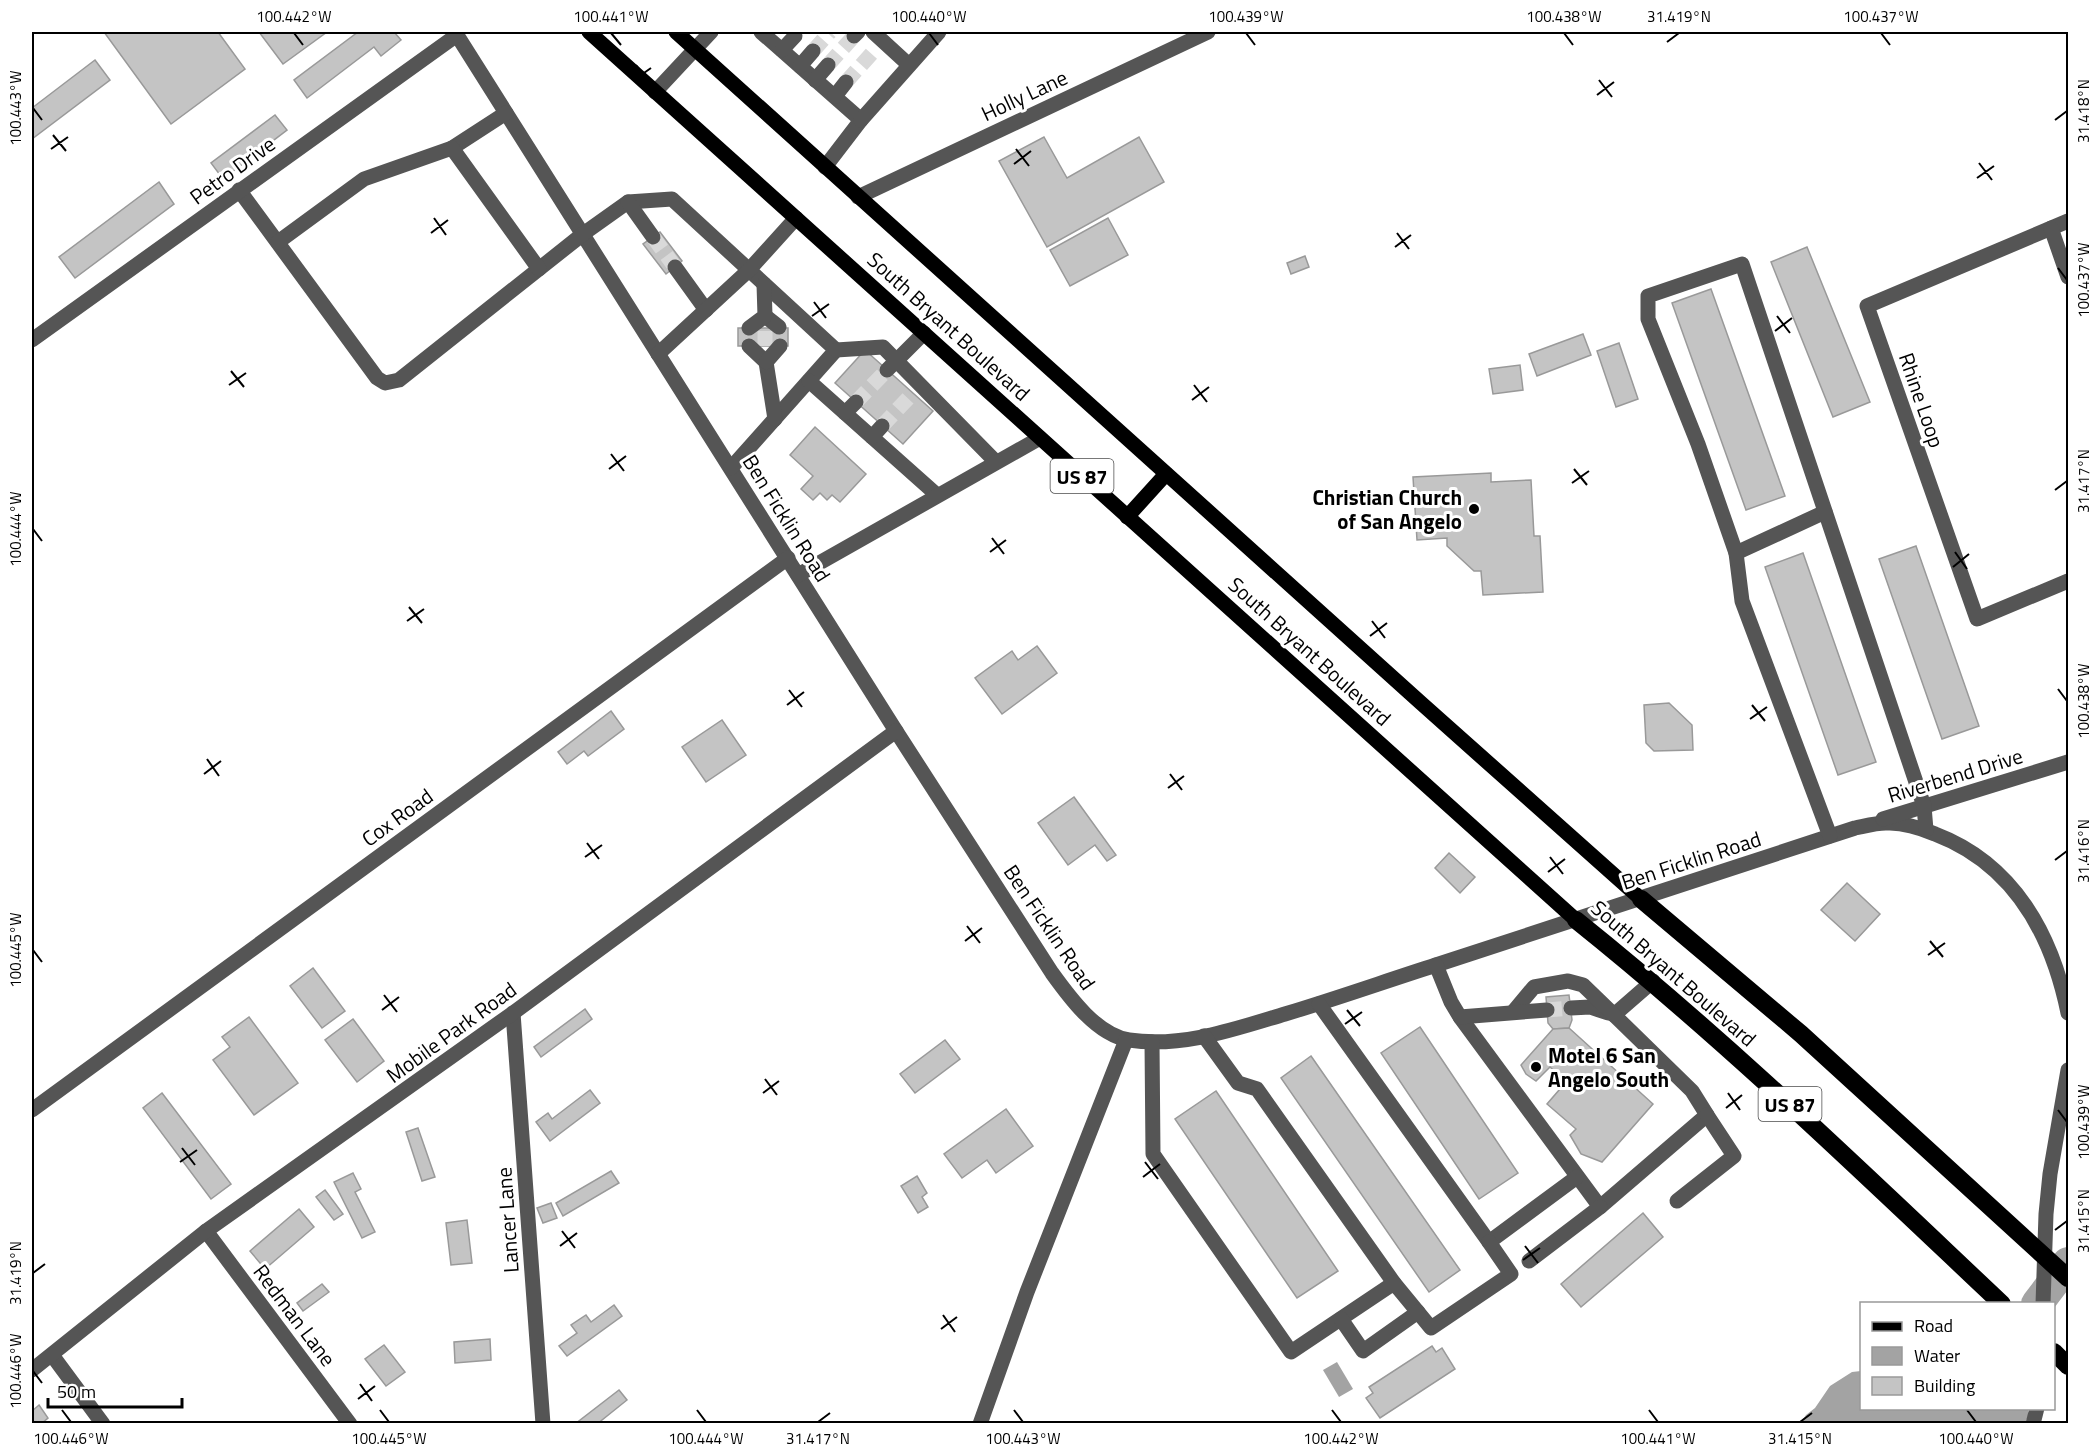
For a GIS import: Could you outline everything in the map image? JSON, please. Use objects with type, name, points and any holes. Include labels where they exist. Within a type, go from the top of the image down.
[{"type":"highway","name":"South Bryant Boulevard","points":[[1641,899],[1802,1034],[2068,1278]]},
{"type":"highway","name":"South Bryant Boulevard","points":[[1576,920],[1653,981],[1830,1140],[2000,1302]]},
{"type":"highway","points":[[2055,1353],[2068,1366]]},
{"type":"main road","name":"South Bryant Boulevard","points":[[589,32],[1576,920]]},
{"type":"main road","name":"South Bryant Boulevard","points":[[676,32],[1641,899]]},
{"type":"main road","points":[[1128,517],[1166,474]]},
{"type":"street","points":[[655,92],[711,32]]},
{"type":"street","points":[[763,32],[861,120]]},
{"type":"street","points":[[825,167],[861,120],[939,32]]},
{"type":"street","name":"Holly Lane","points":[[858,197],[1208,32]]},
{"type":"street","name":"Ben Ficklin Road","points":[[456,33],[896,731],[1063,988],[1088,1016],[1116,1036],[1126,1040],[1152,1042],[1204,1036],[1319,1004],[1855,828],[1888,823],[1926,830],[1947,838],[1967,849],[2000,875],[2032,914],[2051,952],[2059,973],[2068,1013]]},
{"type":"street","name":"Petro Drive","points":[[32,340],[456,33]]},
{"type":"street","points":[[782,50],[795,36]]},
{"type":"street","points":[[876,41],[909,65]]},
{"type":"street","points":[[800,66],[813,51]]},
{"type":"street","points":[[815,80],[828,65]]},
{"type":"street","points":[[835,96],[846,82]]},
{"type":"street","points":[[278,242],[364,179],[452,148],[506,113]]},
{"type":"street","points":[[452,148],[539,269]]},
{"type":"street","points":[[239,190],[377,378],[385,382],[399,380],[583,234],[628,202],[672,199],[836,350]]},
{"type":"street","points":[[628,202],[653,237]]},
{"type":"street","points":[[658,354],[749,270],[796,218]]},
{"type":"street","name":"Rhine Loop","points":[[2068,221],[1867,306],[1977,620],[2068,581]]},
{"type":"street","points":[[2051,228],[2068,277]]},
{"type":"street","points":[[1830,836],[1742,601],[1736,553],[1698,444],[1648,319],[1648,296],[1742,264],[1924,806],[1926,830]]},
{"type":"street","points":[[675,267],[706,310]]},
{"type":"street","points":[[749,327],[770,324],[764,284]]},
{"type":"street","points":[[891,365],[924,333]]},
{"type":"street","points":[[749,346],[766,362]]},
{"type":"street","points":[[773,346],[766,362],[775,419]]},
{"type":"street","points":[[731,468],[836,350],[883,347],[891,365],[996,462]]},
{"type":"street","points":[[809,381],[850,407],[877,431],[937,495]]},
{"type":"street","points":[[798,575],[1040,438]]},
{"type":"street","points":[[1736,553],[1825,512]]},
{"type":"street","name":"Cox Road","points":[[32,1110],[788,558]]},
{"type":"street","name":"Mobile Park Road","points":[[32,1370],[207,1231],[513,1013],[896,731]]},
{"type":"street","name":"Riverbend Drive","points":[[1855,828],[2068,762]]},
{"type":"street","points":[[1436,965],[1451,1002],[1460,1017],[1600,1207]]},
{"type":"street","points":[[1513,1012],[1534,987],[1568,981],[1583,985],[1692,1090],[1734,1156],[1677,1201]]},
{"type":"street","points":[[1614,1015],[1653,981]]},
{"type":"street","points":[[1204,1036],[1238,1083],[1257,1089],[1394,1283],[1431,1328],[1511,1274],[1319,1004]]},
{"type":"street","points":[[1570,1008],[1590,1007],[1614,1015]]},
{"type":"street","points":[[1460,1017],[1547,1010]]},
{"type":"street","name":"Lancer Lane","points":[[513,1013],[543,1424]]},
{"type":"street","points":[[980,1424],[1027,1292],[1126,1040]]},
{"type":"street","points":[[1152,1042],[1153,1155],[1291,1352],[1394,1283]]},
{"type":"street","points":[[2043,1302],[2046,1214],[2050,1174],[2068,1070]]},
{"type":"street","points":[[1529,1261],[1600,1207],[1707,1115]]},
{"type":"street","points":[[1489,1242],[1577,1177]]},
{"type":"street","name":"Redman Lane","points":[[207,1231],[350,1424]]},
{"type":"street","points":[[1341,1319],[1363,1351],[1418,1312]]},
{"type":"street","points":[[52,1355],[103,1424]]},
{"type":"water","points":[[1337,1362],[1353,1389],[1339,1397],[1323,1370]]},
{"type":"water","points":[[1860,1371],[1860,1410],[2028,1410],[2028,1416],[2025,1424],[1800,1424],[1815,1408],[1830,1386],[1852,1372]]},
{"type":"building","points":[[104,32],[218,32],[245,69],[171,124]]},
{"type":"building","points":[[259,32],[327,32],[283,64]]},
{"type":"building","points":[[358,32],[394,32],[401,40],[381,56],[374,47],[307,98],[294,80]]},
{"type":"building","points":[[95,60],[110,80],[32,139],[32,108]]},
{"type":"building","points":[[275,115],[287,130],[223,179],[211,163]]},
{"type":"building","points":[[1044,137],[1067,178],[1139,137],[1164,182],[1047,247],[999,161]]},
{"type":"building","points":[[159,182],[174,204],[75,278],[59,257]]},
{"type":"building","points":[[1108,218],[1128,255],[1070,286],[1050,250]]},
{"type":"building","points":[[660,232],[682,261],[666,274],[643,244]]},
{"type":"building","points":[[1807,247],[1870,402],[1833,417],[1771,262]]},
{"type":"building","points":[[1305,256],[1309,267],[1291,274],[1287,263]]},
{"type":"building","points":[[1711,289],[1785,496],[1746,510],[1672,303]]},
{"type":"building","points":[[738,328],[788,328],[788,346],[738,346]]},
{"type":"building","points":[[1583,334],[1591,355],[1537,376],[1529,354]]},
{"type":"building","points":[[1619,343],[1638,399],[1616,407],[1597,351]]},
{"type":"building","points":[[865,350],[933,411],[903,444],[835,383]]},
{"type":"building","points":[[1520,365],[1523,390],[1493,394],[1489,369]]},
{"type":"building","points":[[815,427],[866,474],[840,502],[832,495],[827,500],[820,493],[813,500],[801,489],[813,476],[790,455]]},
{"type":"building","name":"Christian Church of San Angelo","points":[[1491,473],[1491,482],[1531,480],[1534,536],[1540,536],[1543,592],[1483,595],[1481,571],[1474,571],[1447,546],[1447,538],[1417,540],[1413,477]]},
{"type":"building","points":[[1916,546],[1979,726],[1942,739],[1879,559]]},
{"type":"building","points":[[1803,553],[1876,762],[1838,775],[1765,567]]},
{"type":"building","points":[[1037,646],[1057,673],[1002,714],[975,678],[1012,651],[1018,660]]},
{"type":"building","points":[[1669,703],[1692,725],[1693,750],[1654,751],[1646,743],[1644,705]]},
{"type":"building","points":[[611,711],[624,729],[588,756],[584,751],[567,764],[558,752]]},
{"type":"building","points":[[722,720],[746,755],[706,782],[682,747]]},
{"type":"building","points":[[1074,797],[1116,855],[1107,861],[1095,845],[1068,865],[1038,823]]},
{"type":"building","points":[[1449,853],[1475,877],[1460,893],[1435,868]]},
{"type":"building","points":[[1847,883],[1880,914],[1855,941],[1821,910]]},
{"type":"building","points":[[313,968],[345,1011],[322,1028],[290,986]]},
{"type":"building","points":[[1569,995],[1572,1020],[1569,1028],[1553,1029],[1548,1023],[1546,997]]},
{"type":"building","points":[[585,1009],[592,1019],[541,1057],[534,1047]]},
{"type":"building","points":[[249,1017],[298,1083],[254,1115],[213,1060],[230,1047],[222,1037]]},
{"type":"building","points":[[353,1019],[384,1061],[357,1082],[325,1040]]},
{"type":"building","points":[[1420,1027],[1518,1173],[1479,1199],[1381,1053]]},
{"type":"building","points":[[1569,1028],[1653,1104],[1602,1162],[1581,1154],[1570,1135],[1576,1129],[1547,1104],[1566,1082],[1550,1067],[1536,1081],[1526,1074],[1521,1065],[1553,1029]]},
{"type":"building","points":[[945,1040],[960,1059],[915,1093],[900,1074]]},
{"type":"building","points":[[1311,1056],[1460,1270],[1429,1292],[1281,1078]]},
{"type":"building","points":[[590,1090],[600,1103],[550,1141],[536,1122],[548,1113],[552,1119]]},
{"type":"building","points":[[1216,1091],[1338,1271],[1297,1298],[1175,1119]]},
{"type":"building","points":[[162,1093],[231,1184],[211,1199],[143,1108]]},
{"type":"building","points":[[1006,1109],[1033,1146],[996,1173],[987,1160],[962,1178],[944,1154]]},
{"type":"building","points":[[418,1128],[435,1177],[422,1181],[406,1132]]},
{"type":"building","points":[[611,1171],[619,1183],[563,1216],[556,1203]]},
{"type":"building","points":[[353,1173],[361,1189],[355,1192],[375,1232],[362,1238],[334,1182]]},
{"type":"building","points":[[917,1176],[927,1193],[922,1197],[928,1207],[918,1213],[901,1186]]},
{"type":"building","points":[[325,1190],[343,1214],[334,1220],[316,1197]]},
{"type":"building","points":[[551,1203],[557,1218],[543,1223],[537,1208]]},
{"type":"building","points":[[299,1209],[314,1227],[265,1269],[250,1251]]},
{"type":"building","points":[[1643,1213],[1663,1237],[1581,1307],[1561,1284]]},
{"type":"building","points":[[467,1220],[472,1263],[451,1265],[446,1223]]},
{"type":"building","points":[[322,1284],[329,1292],[303,1311],[297,1303]]},
{"type":"building","points":[[614,1305],[622,1316],[567,1356],[559,1346],[577,1333],[571,1325],[586,1315],[591,1322]]},
{"type":"building","points":[[490,1339],[491,1360],[455,1363],[454,1342]]},
{"type":"building","points":[[384,1345],[405,1372],[386,1386],[365,1359]]},
{"type":"building","points":[[1432,1346],[1436,1352],[1442,1348],[1455,1369],[1380,1418],[1366,1398],[1373,1393],[1369,1387]]},
{"type":"building","points":[[619,1390],[627,1400],[597,1424],[575,1424]]},
{"type":"building","points":[[39,1405],[48,1418],[41,1424],[32,1424],[32,1411]]},
{"type":"waterway","points":[[2039,1302],[2068,1263]]},
{"type":"tunnel","points":[[813,51],[830,32]]},
{"type":"tunnel","points":[[828,65],[854,36]]},
{"type":"tunnel","points":[[846,82],[873,52]]},
{"type":"tunnel","points":[[653,237],[675,267]]},
{"type":"tunnel","points":[[765,327],[765,346]]},
{"type":"tunnel","points":[[856,402],[887,370]]},
{"type":"tunnel","points":[[882,426],[913,393]]},
{"type":"tunnel","points":[[1547,1010],[1571,1008]]},
{"type":"place","name":"Christian Church of San Angelo","points":[[1474,509]]},
{"type":"place","name":"Motel 6 San Angelo South","points":[[1536,1067]]}]
